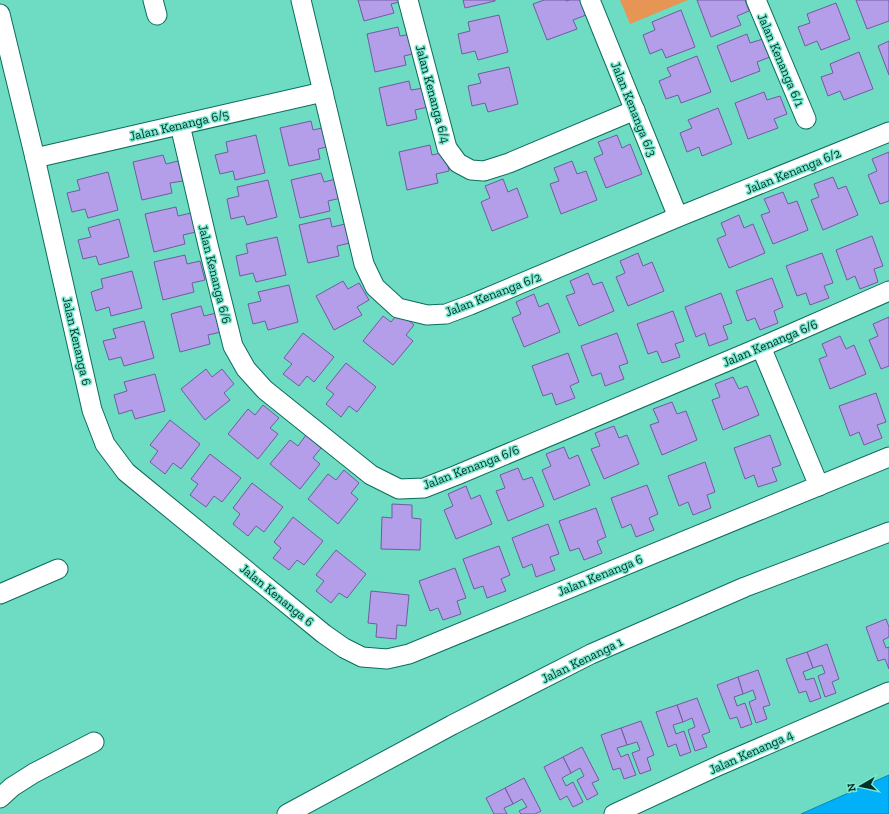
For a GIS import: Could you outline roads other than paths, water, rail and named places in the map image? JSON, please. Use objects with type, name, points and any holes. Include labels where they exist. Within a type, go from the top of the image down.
[{"type":"street","name":"Jalan Kenanga 6/2","points":[[301,0],[364,264],[375,287],[398,308],[427,315],[446,314],[470,305],[678,217],[889,132]]},
{"type":"street","name":"Jalan Kenanga 6/4","points":[[408,0],[447,148],[458,163],[471,170],[484,171],[510,163],[635,110]]},
{"type":"street","name":"Jalan Kenanga 6/3","points":[[590,0],[678,217]]},
{"type":"street","name":"Jalan Kenanga 6/1","points":[[756,0],[806,119]]},
{"type":"street","name":"Jalan Kenanga 6","points":[[0,14],[35,158],[92,410],[106,444],[126,472],[324,634],[344,648],[362,657],[387,659],[409,654],[889,457]]},
{"type":"street","name":"Jalan Kenanga 6/5","points":[[35,158],[322,92]]},
{"type":"street","name":"Jalan Kenanga 6/6","points":[[180,125],[233,346],[246,369],[265,390],[371,475],[399,489],[424,488],[761,347],[889,291]]},
{"type":"street","points":[[761,347],[819,486]]},
{"type":"street","name":"Jalan Kenanga 1","points":[[287,814],[452,725],[591,654],[744,587],[889,532]]},
{"type":"street","points":[[0,594],[58,569]]},
{"type":"street","name":"Jalan Kenanga 4","points":[[614,814],[720,765],[889,692]]},
{"type":"street","points":[[0,798],[12,787],[34,773],[94,742]]},
{"type":"water","points":[[889,775],[889,814],[801,814]]}]
